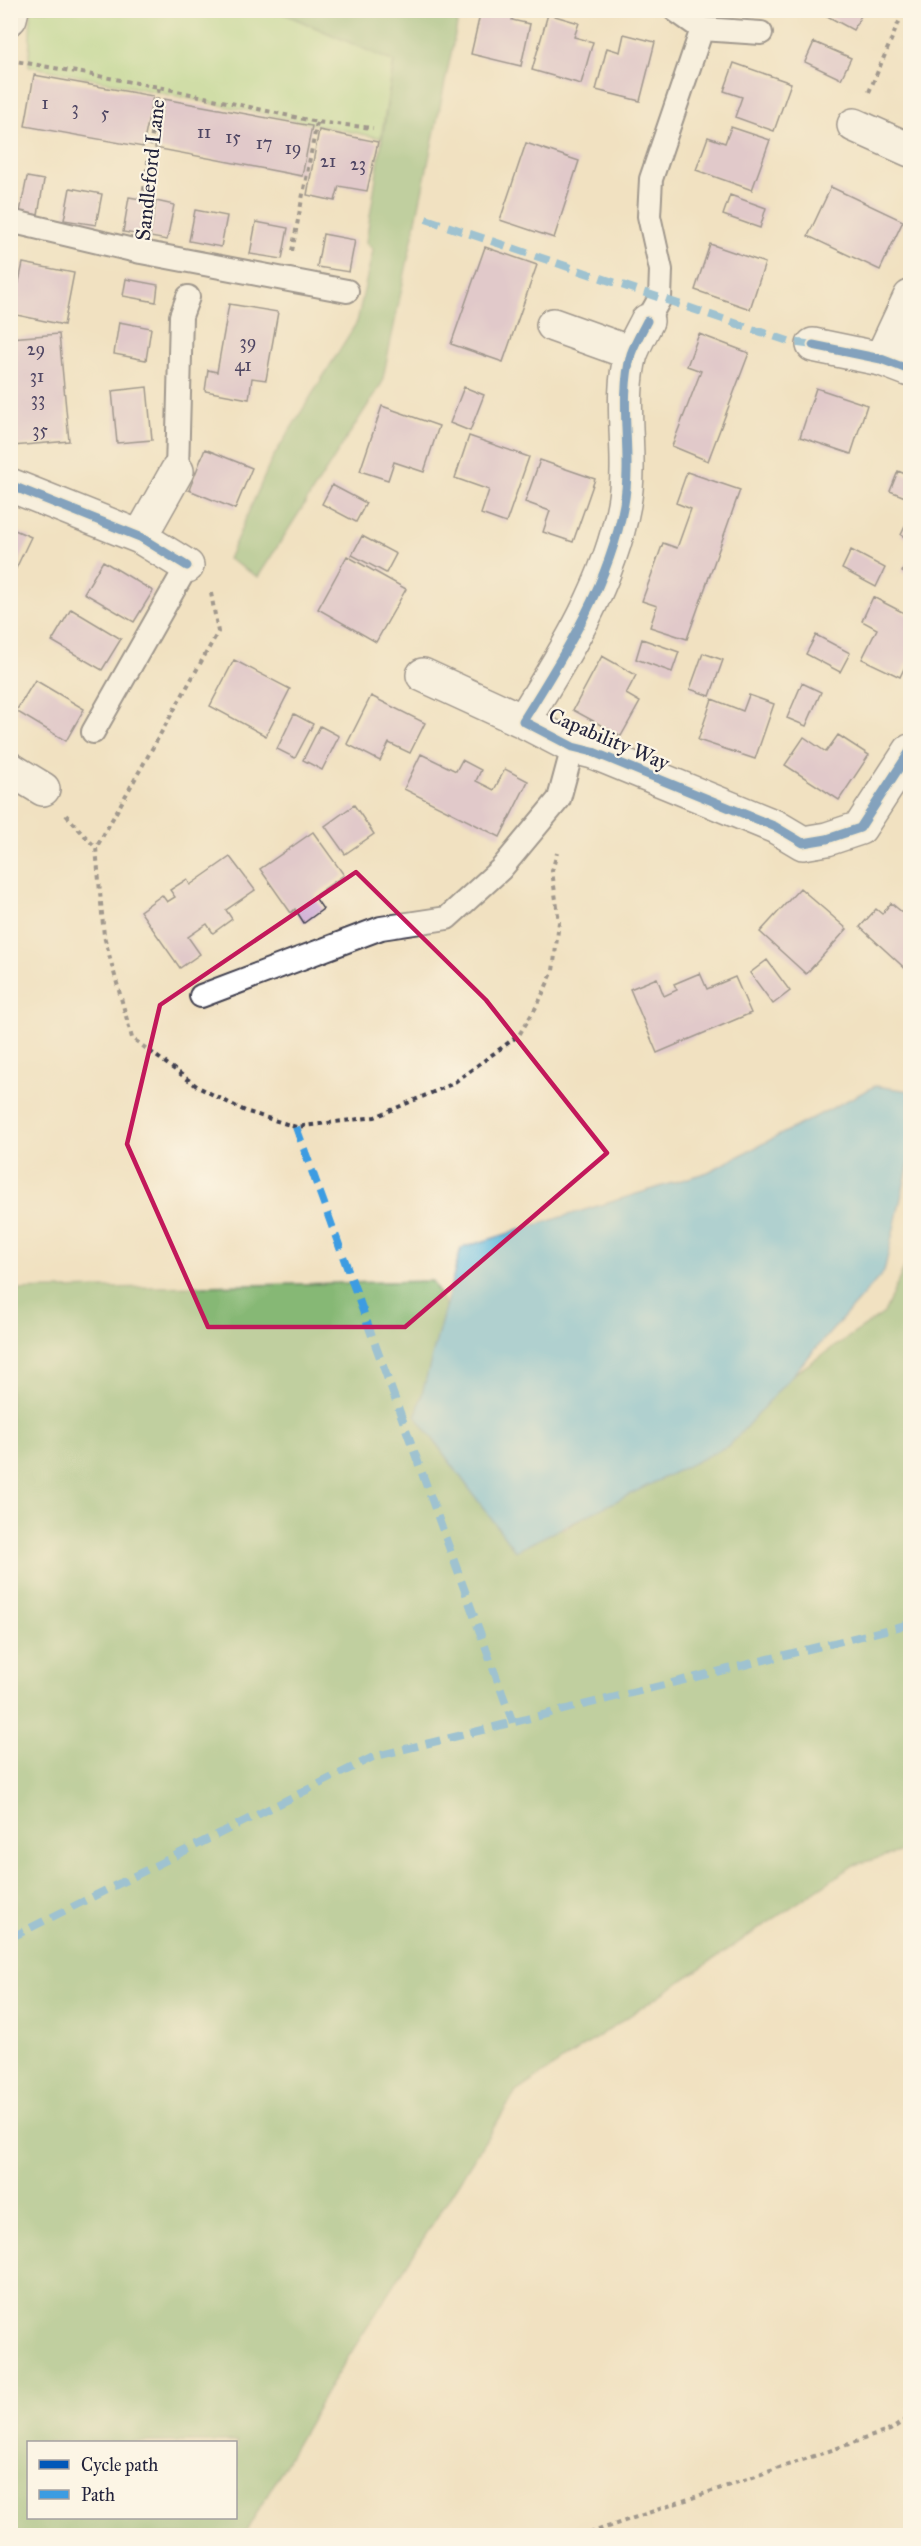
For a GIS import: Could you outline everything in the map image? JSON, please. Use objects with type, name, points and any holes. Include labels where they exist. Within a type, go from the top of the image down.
[{"type":"street","points":[[10,18],[12,10]]},
{"type":"street","points":[[854,125],[910,150]]},
{"type":"street","points":[[813,345],[896,365],[910,297]]},
{"type":"street","name":"Capability Way","points":[[647,321],[632,353],[628,382],[625,501],[614,550],[584,615],[522,721],[573,747],[593,752],[776,827],[803,843],[860,828],[910,751]]},
{"type":"street","points":[[553,325],[632,353]]},
{"type":"street","points":[[140,537],[177,471]]},
{"type":"street","points":[[10,485],[140,537],[187,566]]},
{"type":"street","points":[[423,675],[522,721]]},
{"type":"street","points":[[10,769],[43,789]]},
{"type":"lane","points":[[675,10],[702,29],[761,33]]},
{"type":"lane","points":[[647,321],[660,298],[661,270],[649,216],[651,179],[702,29]]},
{"type":"lane","points":[[10,221],[141,252],[347,291]]},
{"type":"lane","points":[[177,471],[181,316],[188,297]]},
{"type":"lane","points":[[93,732],[187,566]]},
{"type":"lane","points":[[201,996],[381,928],[447,918],[501,869],[559,799],[573,747]]},
{"type":"path","points":[[854,125],[904,10]]},
{"type":"path","points":[[287,279],[317,122]]},
{"type":"path","points":[[187,566],[211,592],[218,632],[96,848],[104,936],[132,1038],[198,1087],[245,1111],[296,1127],[375,1117],[452,1084],[519,1035],[538,1004],[553,971],[559,922],[552,871],[558,850]]},
{"type":"path","points":[[43,789],[96,848]]},
{"type":"path","points":[[581,2535],[890,2430],[910,2417]]},
{"type":"highlighted area","points":[[356,872],[486,1000],[607,1153],[405,1327],[208,1327],[127,1144],[160,1005]]},
{"type":"green space","points":[[31,10],[278,11],[394,61],[381,138],[29,66]]},
{"type":"green space","points":[[278,11],[460,11],[382,383],[258,577],[228,559],[272,459],[357,322],[373,250],[366,242],[394,62]]},
{"type":"green space","points":[[910,1254],[910,1849],[854,1865],[516,2092],[328,2389],[244,2535],[11,2535],[10,1290],[432,1281],[564,1530],[884,1313]]},
{"type":"water","points":[[875,1086],[910,1091],[910,1159],[884,1272],[730,1445],[515,1551],[416,1416],[461,1248],[708,1172]]},
{"type":"building","points":[[481,10],[514,10],[512,20],[530,24],[521,66],[471,54]]},
{"type":"building","points":[[816,10],[864,10],[853,30]]},
{"type":"building","points":[[548,14],[579,23],[574,37],[593,42],[581,84],[532,70]]},
{"type":"building","points":[[624,34],[655,42],[640,101],[596,90],[607,48],[620,52]]},
{"type":"building","points":[[814,42],[851,58],[841,79],[805,62]]},
{"type":"building","points":[[734,63],[791,83],[774,131],[735,117],[742,97],[724,91]]},
{"type":"building","points":[[34,75],[153,96],[143,147],[25,126]]},
{"type":"building","points":[[164,99],[312,126],[302,176],[155,148]]},
{"type":"building","points":[[731,127],[770,140],[752,190],[696,170],[708,137],[725,143]]},
{"type":"building","points":[[319,130],[378,142],[367,191],[339,186],[335,201],[307,195]]},
{"type":"building","points":[[526,143],[579,161],[554,238],[500,220]]},
{"type":"building","points":[[27,177],[44,180],[38,215],[20,212]]},
{"type":"building","points":[[831,187],[903,221],[880,270],[808,236]]},
{"type":"building","points":[[70,188],[102,194],[96,225],[64,220]]},
{"type":"building","points":[[730,195],[766,208],[760,228],[723,215]]},
{"type":"building","points":[[129,197],[147,200],[141,235],[123,232]]},
{"type":"building","points":[[156,201],[174,205],[167,240],[150,237]]},
{"type":"building","points":[[195,210],[227,216],[221,247],[189,241]]},
{"type":"building","points":[[256,222],[288,228],[282,259],[250,254]]},
{"type":"building","points":[[323,234],[355,240],[349,272],[317,267]]},
{"type":"building","points":[[710,244],[765,263],[750,309],[695,290]]},
{"type":"building","points":[[485,247],[537,265],[503,362],[451,344]]},
{"type":"building","points":[[23,263],[74,273],[64,325],[12,314]]},
{"type":"building","points":[[126,279],[158,285],[156,302],[123,296]]},
{"type":"building","points":[[229,304],[278,312],[266,380],[252,378],[249,399],[205,391],[208,370],[217,372]]},
{"type":"building","points":[[119,322],[151,328],[146,360],[114,354]]},
{"type":"building","points":[[59,334],[69,441],[13,446],[10,338]]},
{"type":"building","points":[[699,334],[749,353],[708,461],[672,446],[701,371],[687,366]]},
{"type":"building","points":[[147,387],[152,440],[117,443],[112,391]]},
{"type":"building","points":[[464,387],[484,395],[470,431],[450,423]]},
{"type":"building","points":[[816,388],[867,405],[851,454],[800,437]]},
{"type":"building","points":[[382,406],[439,426],[424,472],[394,462],[388,480],[360,471]]},
{"type":"building","points":[[469,436],[529,457],[506,523],[481,514],[489,490],[455,478]]},
{"type":"building","points":[[205,449],[252,468],[235,509],[189,490]]},
{"type":"building","points":[[540,460],[595,479],[573,542],[543,532],[550,511],[525,502]]},
{"type":"building","points":[[898,471],[910,476],[910,499],[890,491]]},
{"type":"building","points":[[687,472],[740,490],[687,639],[650,627],[657,606],[642,601],[663,543],[677,548],[691,509],[676,503]]},
{"type":"building","points":[[332,485],[366,503],[356,522],[322,504]]},
{"type":"building","points":[[910,516],[910,540],[901,535]]},
{"type":"building","points":[[10,528],[31,537],[10,581]]},
{"type":"building","points":[[362,536],[396,554],[386,573],[352,555]]},
{"type":"building","points":[[851,550],[885,568],[876,587],[842,569]]},
{"type":"building","points":[[910,553],[910,576],[902,572]]},
{"type":"building","points":[[347,556],[406,589],[376,642],[318,609]]},
{"type":"building","points":[[103,561],[153,591],[134,622],[84,593]]},
{"type":"building","points":[[873,597],[910,616],[910,656],[900,677],[862,659],[877,629],[862,621]]},
{"type":"building","points":[[71,609],[121,639],[102,670],[52,641]]},
{"type":"building","points":[[816,635],[850,653],[840,672],[806,654]]},
{"type":"building","points":[[642,639],[679,652],[672,672],[636,659]]},
{"type":"building","points":[[703,653],[723,660],[710,696],[690,689]]},
{"type":"building","points":[[602,656],[636,675],[626,694],[640,702],[621,736],[573,710]]},
{"type":"building","points":[[234,660],[290,689],[266,736],[210,706]]},
{"type":"building","points":[[35,680],[84,709],[66,741],[16,711]]},
{"type":"building","points":[[802,683],[821,692],[806,726],[787,718]]},
{"type":"building","points":[[749,695],[774,704],[755,759],[698,740],[712,699],[743,711]]},
{"type":"building","points":[[371,696],[425,723],[410,753],[389,743],[380,761],[347,744]]},
{"type":"building","points":[[294,714],[313,724],[295,758],[277,749]]},
{"type":"building","points":[[320,726],[339,736],[322,770],[303,760]]},
{"type":"building","points":[[838,735],[869,755],[839,800],[785,765],[804,737],[826,752]]},
{"type":"building","points":[[421,754],[456,771],[462,760],[481,770],[476,781],[494,790],[505,769],[528,781],[500,837],[404,789]]},
{"type":"building","points":[[354,805],[374,834],[345,854],[325,826]]},
{"type":"building","points":[[313,832],[344,875],[314,896],[323,909],[304,923],[295,909],[291,913],[260,869]]},
{"type":"building","points":[[230,857],[255,890],[226,910],[232,919],[213,933],[207,924],[188,937],[200,954],[180,968],[140,911],[162,895],[167,902],[175,897],[170,890],[187,879],[190,885]]},
{"type":"building","points":[[800,888],[847,929],[806,974],[760,932]]},
{"type":"building","points":[[891,903],[903,913],[910,905],[910,973],[860,927],[876,909],[882,914]]},
{"type":"building","points":[[767,960],[790,991],[773,1004],[750,973]]},
{"type":"building","points":[[700,973],[707,989],[735,977],[751,1013],[657,1053],[630,989],[657,978],[664,996],[677,990],[674,984]]},
{"type":"marked path","points":[[426,219],[791,342],[813,345]]},
{"type":"marked path","points":[[296,1127],[513,1723]]},
{"type":"marked path","points":[[10,1938],[373,1757],[910,1624]]},
{"type":"cycle path","points":[[647,321],[631,354],[627,372],[626,485],[617,533],[608,561],[584,617],[523,721],[573,747],[593,752],[776,827],[803,843],[827,839],[860,828],[910,751]]},
{"type":"cycle path","points":[[813,345],[881,359],[910,370]]},
{"type":"cycle path","points":[[10,485],[140,537],[187,566]]}]
